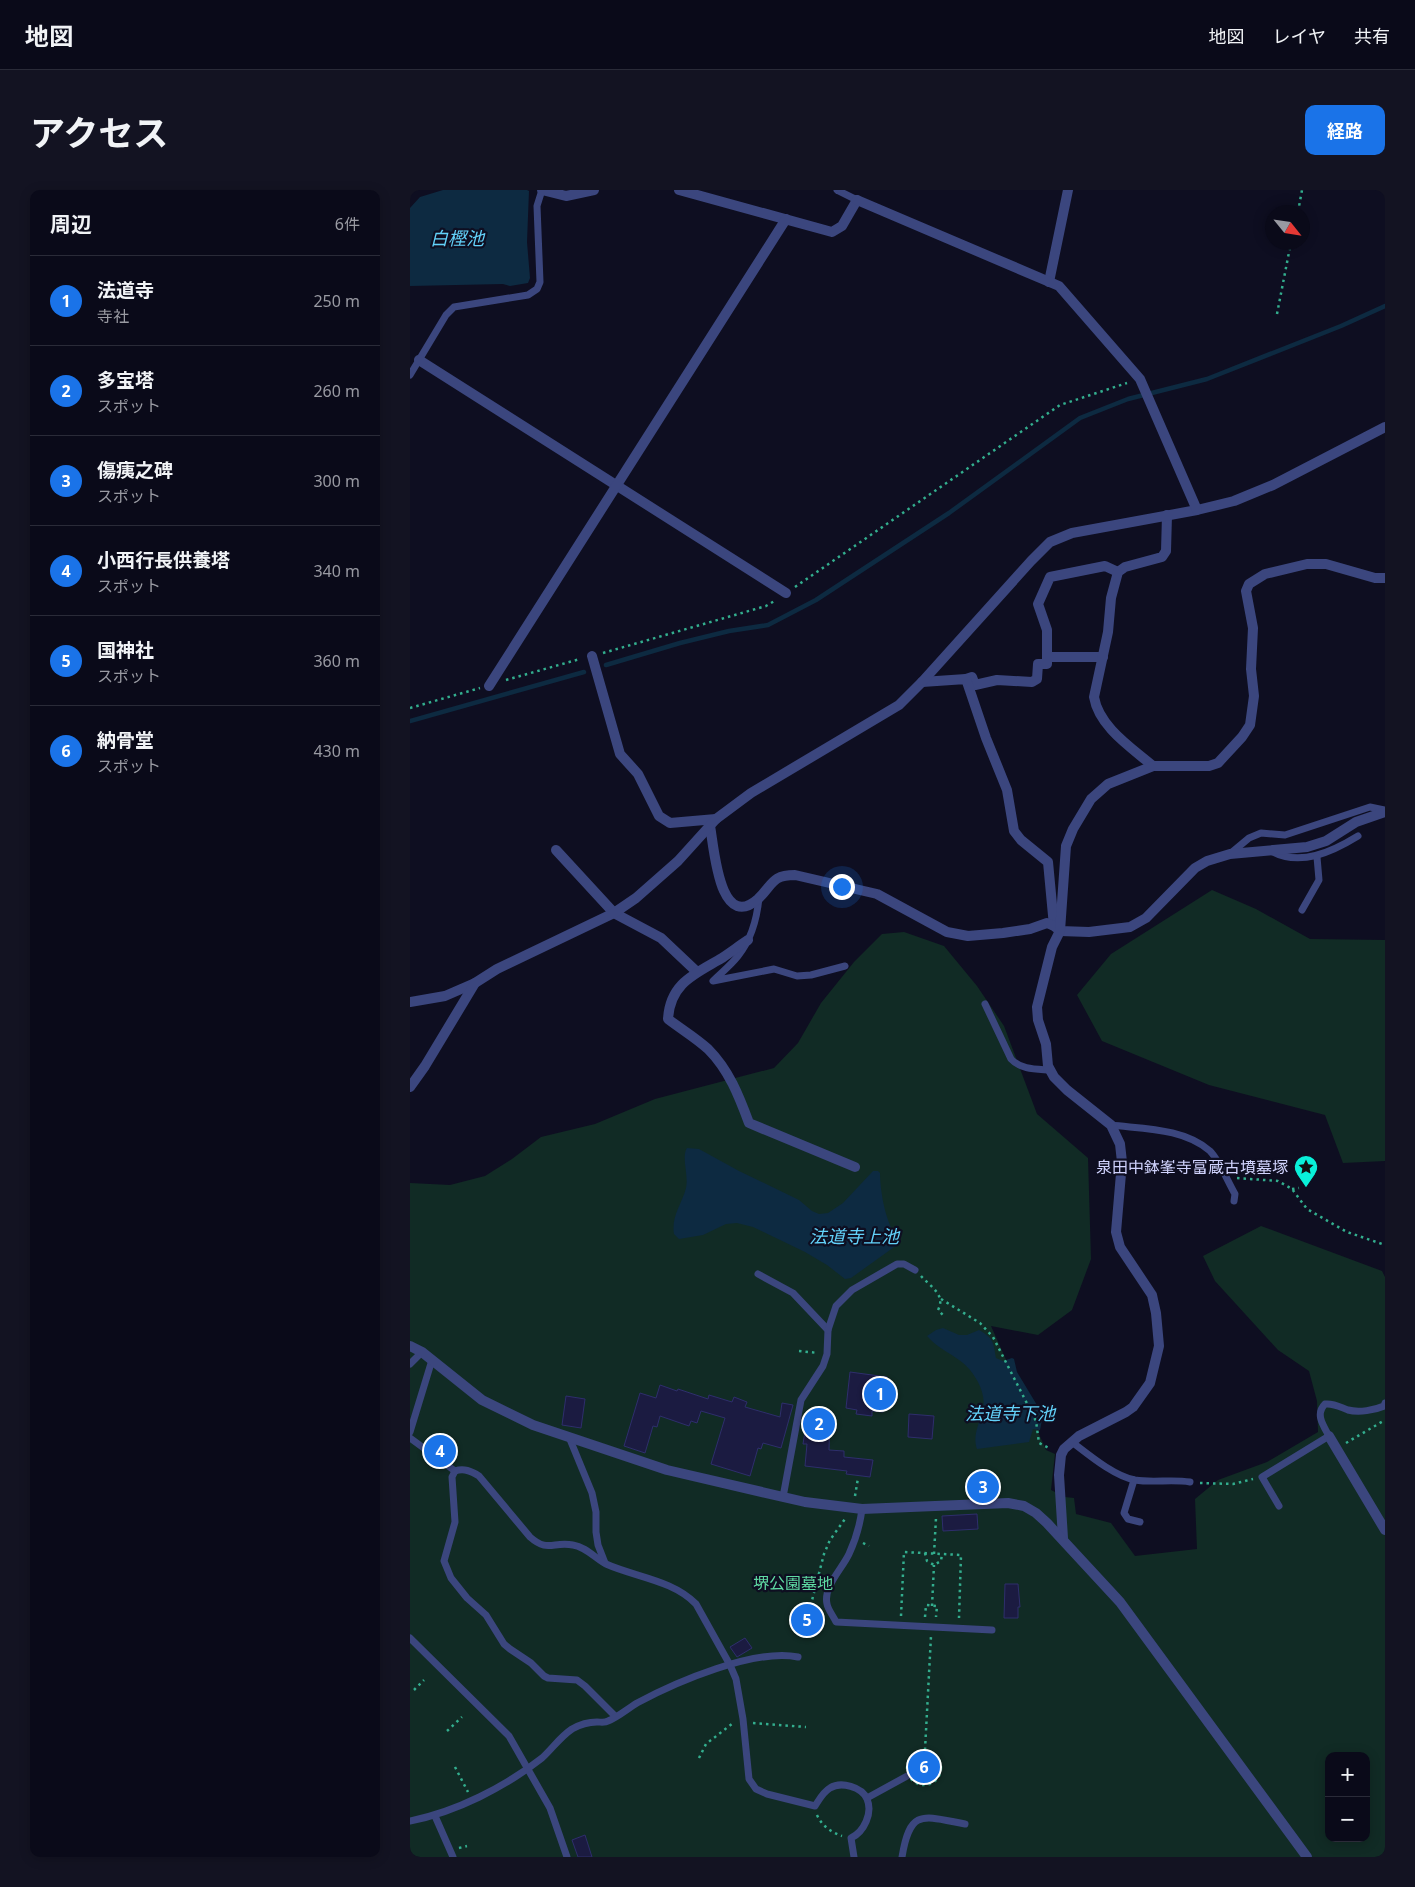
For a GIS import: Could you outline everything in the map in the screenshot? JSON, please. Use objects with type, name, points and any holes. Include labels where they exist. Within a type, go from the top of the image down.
[{"type":"street","points":[[542,190],[566,196],[594,190]]},
{"type":"street","points":[[679,190],[832,232],[842,226],[857,200],[1059,286],[1140,379],[1197,510]]},
{"type":"street","points":[[1049,282],[1068,190]]},
{"type":"street","points":[[489,686],[786,220]]},
{"type":"street","points":[[419,360],[786,593]]},
{"type":"street","points":[[410,1002],[446,996],[475,983],[497,969],[614,914],[678,862],[713,823],[751,793],[900,705],[1030,561],[1050,542],[1072,532],[1197,510],[1234,501],[1273,485],[1385,427]]},
{"type":"street","points":[[1153,766],[1108,725],[1096,706],[1094,697],[1108,632],[1110,598],[1118,572],[1125,567],[1162,557],[1166,551],[1167,515]]},
{"type":"street","points":[[1063,1538],[1059,1458],[1064,1449],[1079,1436],[1126,1412],[1133,1406],[1150,1383],[1159,1346],[1156,1313],[1152,1295],[1120,1248],[1116,1232],[1122,1162],[1120,1144],[1111,1125],[1067,1090],[1054,1077],[1050,1070],[1046,1044],[1038,1020],[1037,1007],[1057,928],[1066,846],[1073,829],[1091,800],[1108,784],[1153,766],[1209,766],[1218,763],[1250,726],[1254,696],[1251,669],[1253,628],[1246,591],[1249,584],[1265,574],[1307,564],[1326,564],[1375,578],[1385,578]]},
{"type":"street","points":[[922,682],[972,677],[975,685],[997,680],[1032,682],[1037,679],[1038,664],[1047,664],[1047,630],[1038,604],[1050,577],[1105,566],[1118,572]]},
{"type":"street","points":[[592,656],[620,754],[638,774],[659,816],[670,823],[713,823]]},
{"type":"street","points":[[1047,657],[1103,657]]},
{"type":"street","points":[[966,679],[1006,790],[1014,831],[1021,840],[1048,862],[1057,928]]},
{"type":"street","points":[[713,823],[720,881],[725,895],[733,903],[741,906],[750,905],[774,880],[783,875],[795,875],[877,894],[947,932],[968,936],[1003,934],[1030,929],[1047,923],[1057,928],[1088,932],[1130,927],[1146,918],[1195,868],[1207,861],[1230,854],[1308,847],[1326,841],[1356,822],[1385,811]]},
{"type":"street","points":[[556,850],[614,914],[661,938],[698,972]]},
{"type":"street","points":[[748,940],[684,981],[673,995],[668,1009],[668,1019],[707,1048],[723,1066],[738,1094],[749,1123],[855,1168]]},
{"type":"street","points":[[410,1087],[425,1066],[475,983]]},
{"type":"street","points":[[410,1346],[422,1352],[482,1400],[533,1425],[667,1470],[783,1497],[862,1509],[1008,1503],[1024,1506],[1036,1513],[1063,1538],[1120,1602],[1307,1857]]},
{"type":"street","points":[[1329,1436],[1385,1530]]},
{"type":"lane","points":[[410,375],[446,315],[454,307],[528,295],[536,289],[540,282],[537,206],[542,190]]},
{"type":"lane","points":[[837,190],[857,200]]},
{"type":"lane","points":[[1230,854],[1249,838],[1261,833],[1285,836],[1370,807],[1385,811]]},
{"type":"lane","points":[[1271,851],[1281,857],[1317,856],[1340,847],[1358,836]]},
{"type":"lane","points":[[1302,910],[1320,880],[1317,856]]},
{"type":"lane","points":[[758,898],[757,914],[748,940],[739,956],[713,981],[774,969],[797,976],[811,975],[845,966]]},
{"type":"lane","points":[[985,1004],[1011,1059],[1016,1064],[1050,1070]]},
{"type":"lane","points":[[1111,1125],[1174,1133],[1196,1142],[1211,1152],[1235,1194],[1234,1201]]},
{"type":"lane","points":[[783,1497],[800,1400],[823,1366],[827,1354],[828,1330],[836,1306],[852,1290],[897,1264],[904,1264],[915,1270]]},
{"type":"lane","points":[[758,1274],[793,1293],[828,1330]]},
{"type":"lane","points":[[410,1364],[422,1352]]},
{"type":"lane","points":[[410,1432],[432,1360]]},
{"type":"lane","points":[[1279,1506],[1262,1477],[1329,1436],[1320,1418],[1321,1408],[1325,1404],[1332,1403],[1356,1411],[1378,1409],[1385,1405]]},
{"type":"lane","points":[[569,1437],[592,1493],[596,1512],[598,1545],[605,1563]]},
{"type":"lane","points":[[410,1438],[455,1471]]},
{"type":"lane","points":[[1072,1442],[1107,1467],[1134,1480],[1177,1480],[1190,1482]]},
{"type":"lane","points":[[615,1716],[577,1680],[548,1678],[532,1663],[504,1644],[486,1615],[467,1598],[451,1578],[444,1561],[455,1522],[452,1477],[455,1471],[461,1469],[471,1471],[479,1476],[538,1544],[544,1546],[574,1545],[605,1563],[688,1595],[696,1604],[736,1679],[744,1721],[749,1779],[756,1789],[766,1794],[815,1806],[830,1788],[839,1785],[850,1786],[861,1791],[867,1798],[869,1808],[867,1821],[857,1835],[851,1838],[854,1857]]},
{"type":"lane","points":[[1134,1480],[1124,1513],[1128,1519],[1140,1522]]},
{"type":"lane","points":[[862,1509],[860,1525],[855,1540],[828,1591],[827,1604],[836,1622],[992,1630]]},
{"type":"lane","points":[[410,1638],[509,1736],[550,1808],[567,1857]]},
{"type":"lane","points":[[410,1821],[435,1816],[462,1806],[528,1768],[574,1728],[595,1722],[607,1722],[638,1703],[694,1678],[730,1665],[767,1656],[785,1654],[798,1657]]},
{"type":"lane","points":[[867,1798],[909,1775]]},
{"type":"lane","points":[[435,1816],[453,1857]]},
{"type":"lane","points":[[902,1857],[905,1836],[919,1818],[927,1817],[965,1824]]},
{"type":"path","points":[[1299,205],[1302,190]]},
{"type":"path","points":[[1277,314],[1290,250]]},
{"type":"path","points":[[410,708],[766,606],[1060,405],[1140,379]]},
{"type":"path","points":[[1225,1176],[1278,1181],[1292,1189],[1307,1209],[1347,1232],[1385,1245]]},
{"type":"path","points":[[1292,1189],[1299,1188]]},
{"type":"path","points":[[915,1270],[936,1290],[941,1299],[941,1305],[938,1310],[944,1315]]},
{"type":"path","points":[[941,1299],[980,1323],[994,1337],[1036,1421],[1039,1443]]},
{"type":"path","points":[[798,1351],[827,1354]]},
{"type":"path","points":[[1337,1449],[1385,1420]]},
{"type":"path","points":[[1190,1482],[1218,1485],[1233,1484],[1262,1477]]},
{"type":"path","points":[[855,1497],[858,1478]]},
{"type":"path","points":[[934,1554],[936,1506]]},
{"type":"path","points":[[809,1612],[824,1554],[830,1540],[844,1521]]},
{"type":"path","points":[[901,1625],[904,1552],[925,1553],[961,1555],[958,1628]]},
{"type":"path","points":[[925,1553],[926,1561],[934,1565]]},
{"type":"path","points":[[934,1565],[941,1561],[942,1554]]},
{"type":"path","points":[[932,1606],[934,1565]]},
{"type":"path","points":[[926,1612],[926,1605],[937,1606],[936,1613]]},
{"type":"path","points":[[925,1750],[931,1627]]},
{"type":"path","points":[[414,1690],[424,1680]]},
{"type":"path","points":[[447,1732],[462,1717]]},
{"type":"path","points":[[699,1758],[706,1744],[730,1724],[744,1721],[806,1727]]},
{"type":"path","points":[[925,1750],[936,1754],[942,1770],[937,1780],[933,1783],[922,1785],[912,1780],[909,1775],[908,1764],[910,1758],[919,1751],[925,1750]]},
{"type":"path","points":[[455,1767],[469,1794]]},
{"type":"path","points":[[815,1806],[817,1817],[823,1826],[832,1832],[851,1838]]},
{"type":"green space","points":[[1212,890],[1256,909],[1310,939],[1385,940],[1385,1161],[1343,1163],[1325,1115],[1209,1085],[1102,1041],[1077,995],[1111,954]]},
{"type":"green space","name":"堺公園墓地","points":[[904,932],[944,946],[977,986],[1004,1026],[1037,1114],[1088,1158],[1091,1259],[1072,1310],[1038,1335],[991,1326],[1046,1450],[1055,1454],[1051,1490],[1065,1497],[1074,1498],[1076,1514],[1111,1523],[1135,1556],[1197,1549],[1195,1499],[1218,1480],[1267,1462],[1318,1432],[1317,1401],[1309,1371],[1278,1350],[1215,1281],[1203,1256],[1261,1226],[1382,1271],[1385,1277],[1385,1857],[410,1857],[410,1183],[450,1185],[485,1176],[541,1137],[595,1124],[655,1099],[774,1068],[798,1043],[821,1003],[854,962],[882,934]]},
{"type":"water","name":"白樫池","points":[[443,190],[529,191],[527,242],[530,278],[528,283],[510,286],[503,284],[410,286],[410,208],[420,197]]},
{"type":"water","name":"法道寺上池","points":[[687,1148],[699,1149],[799,1200],[812,1211],[819,1214],[828,1213],[843,1203],[873,1171],[878,1171],[880,1173],[887,1218],[899,1239],[897,1245],[851,1278],[845,1279],[827,1265],[805,1252],[753,1227],[737,1223],[726,1224],[703,1235],[679,1239],[674,1234],[673,1228],[675,1216],[687,1183],[685,1152]]},
{"type":"water","name":"法道寺下池","points":[[943,1328],[959,1335],[967,1335],[979,1330],[992,1341],[996,1358],[1003,1361],[1014,1359],[1017,1372],[1043,1415],[1040,1430],[1033,1429],[1029,1442],[977,1449],[975,1439],[984,1405],[982,1391],[973,1373],[961,1361],[927,1336]]},
{"type":"building","points":[[850,1372],[887,1377],[883,1412],[872,1411],[872,1416],[856,1414],[857,1410],[846,1408]]},
{"type":"building","points":[[660,1385],[708,1399],[709,1395],[732,1402],[734,1397],[747,1402],[745,1407],[780,1417],[782,1403],[793,1405],[781,1448],[763,1443],[761,1449],[758,1448],[750,1476],[711,1464],[725,1418],[701,1411],[697,1423],[691,1421],[689,1426],[660,1416],[657,1427],[653,1426],[645,1453],[624,1446],[640,1393],[656,1398]]},
{"type":"building","points":[[566,1396],[585,1399],[581,1428],[562,1425]]},
{"type":"building","points":[[808,1412],[830,1414],[829,1450],[844,1451],[844,1457],[873,1460],[870,1477],[846,1474],[847,1471],[805,1466],[807,1444],[803,1444]]},
{"type":"building","points":[[909,1414],[934,1416],[932,1439],[908,1437]]},
{"type":"building","points":[[977,1514],[978,1529],[943,1531],[942,1516]]},
{"type":"building","points":[[1005,1584],[1018,1584],[1020,1607],[1018,1607],[1018,1618],[1004,1618]]},
{"type":"building","points":[[745,1638],[752,1648],[737,1657],[730,1647]]},
{"type":"building","points":[[921,1755],[929,1756],[936,1762],[937,1770],[929,1780],[921,1781],[917,1779],[911,1770],[914,1760]]},
{"type":"building","points":[[585,1835],[592,1857],[578,1857],[572,1840]]},
{"type":"waterway","points":[[606,665],[680,643],[729,631],[768,625],[816,600],[949,513],[1080,418],[1128,399],[1207,379],[1341,326],[1385,306]]},
{"type":"waterway","points":[[410,721],[584,672]]},
{"type":"place","name":"泉田中鉢峯寺富蔵古墳墓塚","points":[[1306,1188]]},
{"type":"place","name":"法道寺","points":[[880,1394]]},
{"type":"place","name":"多宝塔","points":[[819,1424]]},
{"type":"place","name":"小西行長供養塔","points":[[440,1451]]},
{"type":"place","name":"傷痍之碑","points":[[983,1487]]},
{"type":"place","name":"国神社","points":[[807,1620]]},
{"type":"place","name":"納骨堂","points":[[924,1767]]}]
